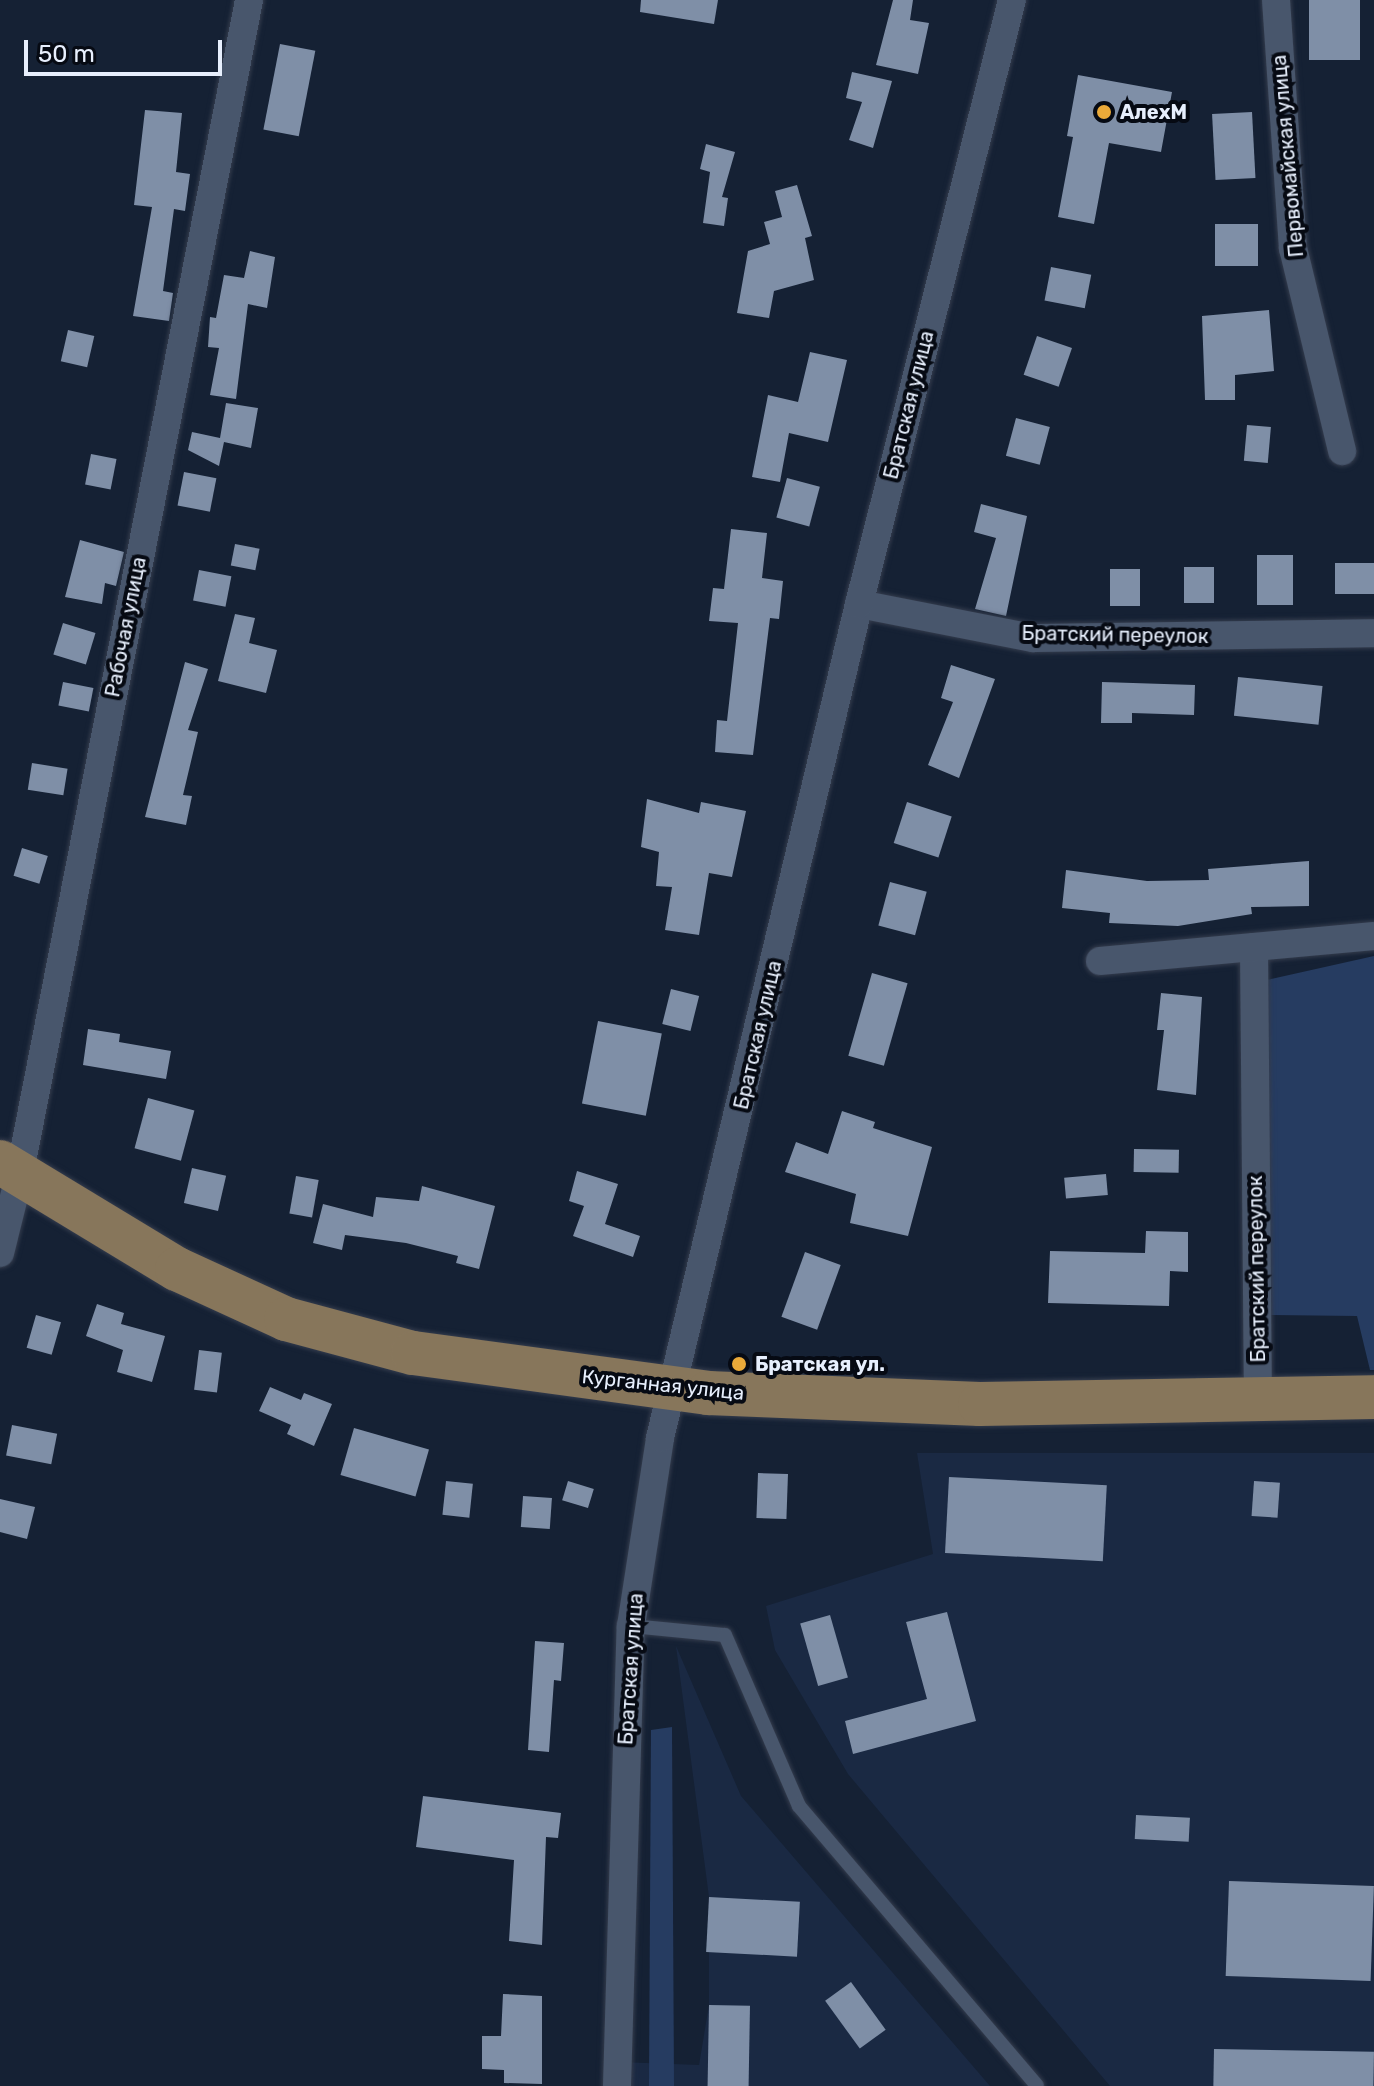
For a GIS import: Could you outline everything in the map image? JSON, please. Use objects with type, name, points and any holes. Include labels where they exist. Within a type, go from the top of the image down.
[{"type":"main road","name":"Курганная улица","points":[[10,1169],[177,1269],[286,1319],[413,1353],[673,1390],[980,1404],[1374,1397]]},
{"type":"street","name":"Рабочая улица","points":[[0,1253],[10,1169],[249,0]]},
{"type":"street","name":"Братская улица","points":[[617,2086],[631,1626],[660,1438],[859,604],[1012,0]]},
{"type":"street","name":"Первомайская улица","points":[[1276,0],[1293,248],[1342,451]]},
{"type":"street","name":"Братский переулок","points":[[859,604],[1033,638],[1374,633]]},
{"type":"street","points":[[1100,961],[1374,936]]},
{"type":"street","name":"Братский переулок","points":[[1254,947],[1258,1400]]},
{"type":"lane","points":[[631,1626],[725,1635],[799,1806],[1037,2086]]},
{"type":"shaded area","points":[[1374,956],[1374,1370],[1370,1370],[1357,1316],[1271,1315],[1267,980]]},
{"type":"shaded area","points":[[917,1453],[1374,1453],[1374,2086],[1110,2086],[848,1774],[775,1650],[766,1606],[933,1554]]},
{"type":"shaded area","points":[[676,1646],[741,1796],[990,2086],[621,2086],[620,2062],[699,2065],[709,2005],[709,1897]]},
{"type":"shaded area","points":[[672,1727],[674,2086],[649,2086],[651,1730]]},
{"type":"building","points":[[641,0],[718,0],[714,24],[640,12]]},
{"type":"building","points":[[893,0],[913,0],[910,20],[929,23],[918,74],[876,65]]},
{"type":"building","points":[[1309,0],[1360,0],[1360,60],[1309,60]]},
{"type":"building","points":[[280,44],[315,51],[299,136],[263,129]]},
{"type":"building","points":[[852,72],[892,81],[873,148],[849,140],[862,102],[846,98]]},
{"type":"building","points":[[1078,75],[1172,92],[1161,152],[1109,143],[1094,224],[1058,217],[1073,137],[1067,136]]},
{"type":"building","points":[[145,110],[182,113],[176,172],[190,174],[185,211],[174,209],[163,291],[173,293],[169,321],[133,316],[152,207],[134,205]]},
{"type":"building","points":[[1252,112],[1255,178],[1216,180],[1212,114]]},
{"type":"building","points":[[706,144],[735,152],[722,197],[728,198],[724,226],[703,223],[710,172],[700,169]]},
{"type":"building","points":[[797,185],[812,236],[805,238],[814,280],[774,291],[769,318],[737,313],[748,251],[770,244],[764,222],[782,217],[775,191]]},
{"type":"building","points":[[1215,224],[1258,224],[1258,266],[1215,266]]},
{"type":"building","points":[[250,251],[275,257],[267,308],[248,304],[236,399],[210,395],[219,348],[208,347],[210,317],[216,318],[224,275],[244,278]]},
{"type":"building","points":[[1051,267],[1091,275],[1085,308],[1045,300]]},
{"type":"building","points":[[1269,310],[1274,371],[1235,375],[1235,400],[1205,400],[1202,316]]},
{"type":"building","points":[[68,330],[94,336],[87,367],[61,361]]},
{"type":"building","points":[[1037,336],[1072,348],[1059,387],[1024,375]]},
{"type":"building","points":[[810,352],[847,360],[828,442],[789,433],[780,482],[752,477],[768,395],[798,402]]},
{"type":"building","points":[[226,403],[258,408],[251,448],[224,442],[219,466],[188,450],[192,432],[220,438]]},
{"type":"building","points":[[1016,418],[1050,427],[1040,465],[1006,456]]},
{"type":"building","points":[[1247,425],[1271,427],[1268,463],[1244,461]]},
{"type":"building","points":[[91,454],[117,459],[111,489],[85,484]]},
{"type":"building","points":[[184,472],[216,478],[210,512],[178,505]]},
{"type":"building","points":[[787,478],[820,487],[809,526],[776,518]]},
{"type":"building","points":[[981,504],[1027,516],[1006,616],[975,609],[996,538],[974,532]]},
{"type":"building","points":[[731,529],[767,533],[762,578],[783,581],[779,619],[770,618],[753,755],[715,752],[717,720],[727,721],[738,623],[709,621],[713,588],[724,589]]},
{"type":"building","points":[[80,540],[124,552],[116,586],[105,583],[102,604],[65,597]]},
{"type":"building","points":[[235,544],[260,549],[255,570],[231,566]]},
{"type":"building","points":[[1257,555],[1293,555],[1293,605],[1257,605]]},
{"type":"building","points":[[1335,563],[1374,563],[1374,594],[1335,594]]},
{"type":"building","points":[[1184,567],[1214,567],[1214,603],[1184,603]]},
{"type":"building","points":[[1110,569],[1140,569],[1140,606],[1110,606]]},
{"type":"building","points":[[199,570],[231,576],[225,607],[193,600]]},
{"type":"building","points":[[235,614],[255,618],[249,643],[277,650],[266,693],[218,681]]},
{"type":"building","points":[[63,623],[96,633],[86,664],[53,655]]},
{"type":"building","points":[[185,662],[208,669],[188,730],[198,732],[183,795],[192,796],[186,825],[145,817]]},
{"type":"building","points":[[951,665],[995,679],[959,778],[928,765],[953,702],[941,698]]},
{"type":"building","points":[[1238,677],[1323,686],[1318,725],[1234,716]]},
{"type":"building","points":[[63,682],[93,688],[89,711],[58,706]]},
{"type":"building","points":[[1102,682],[1195,685],[1194,715],[1132,713],[1132,723],[1101,723]]},
{"type":"building","points":[[32,763],[68,769],[63,795],[28,790]]},
{"type":"building","points":[[647,799],[699,813],[701,802],[746,811],[732,877],[709,873],[699,935],[665,930],[672,887],[656,886],[659,852],[641,847]]},
{"type":"building","points":[[907,802],[952,817],[938,857],[894,843]]},
{"type":"building","points":[[22,848],[48,856],[39,884],[14,876]]},
{"type":"building","points":[[1309,861],[1309,906],[1251,907],[1252,914],[1178,926],[1109,923],[1110,913],[1062,908],[1066,870],[1147,881],[1209,880],[1208,869]]},
{"type":"building","points":[[890,882],[927,892],[915,935],[878,925]]},
{"type":"building","points":[[872,973],[908,983],[884,1066],[848,1056]]},
{"type":"building","points":[[671,989],[699,996],[690,1031],[662,1024]]},
{"type":"building","points":[[1161,993],[1202,997],[1196,1095],[1157,1090],[1164,1030],[1157,1030]]},
{"type":"building","points":[[598,1021],[662,1033],[646,1116],[582,1103]]},
{"type":"building","points":[[88,1029],[120,1034],[119,1042],[171,1051],[166,1079],[83,1065]]},
{"type":"building","points":[[148,1098],[194,1110],[181,1161],[135,1148]]},
{"type":"building","points":[[842,1111],[875,1122],[873,1128],[932,1147],[908,1236],[850,1223],[856,1194],[785,1172],[796,1142],[828,1154]]},
{"type":"building","points":[[1134,1149],[1179,1150],[1179,1173],[1134,1172]]},
{"type":"building","points":[[192,1168],[226,1176],[218,1211],[184,1203]]},
{"type":"building","points":[[577,1171],[618,1184],[605,1224],[640,1236],[633,1257],[573,1236],[584,1206],[569,1201]]},
{"type":"building","points":[[1106,1174],[1108,1195],[1066,1199],[1064,1178]]},
{"type":"building","points":[[296,1176],[319,1180],[312,1217],[289,1213]]},
{"type":"building","points":[[422,1186],[495,1206],[479,1269],[456,1263],[458,1256],[406,1243],[345,1235],[342,1250],[313,1243],[323,1204],[373,1217],[376,1197],[419,1201]]},
{"type":"building","points":[[1146,1231],[1188,1232],[1188,1272],[1170,1271],[1169,1306],[1048,1303],[1050,1251],[1145,1253]]},
{"type":"building","points":[[805,1252],[841,1265],[817,1330],[781,1317]]},
{"type":"building","points":[[97,1304],[124,1313],[121,1324],[165,1336],[152,1382],[117,1372],[123,1350],[86,1336]]},
{"type":"building","points":[[36,1315],[61,1322],[52,1355],[27,1348]]},
{"type":"building","points":[[199,1350],[222,1353],[217,1393],[194,1390]]},
{"type":"building","points":[[270,1387],[301,1400],[304,1393],[332,1404],[314,1446],[287,1434],[291,1425],[259,1411]]},
{"type":"building","points":[[12,1425],[57,1434],[51,1464],[6,1455]]},
{"type":"building","points":[[354,1428],[429,1449],[415,1497],[340,1475]]},
{"type":"building","points":[[758,1473],[788,1474],[786,1519],[756,1518]]},
{"type":"building","points":[[949,1477],[1107,1485],[1103,1561],[945,1553]]},
{"type":"building","points":[[446,1481],[473,1484],[469,1518],[442,1515]]},
{"type":"building","points":[[568,1481],[594,1489],[588,1508],[562,1500]]},
{"type":"building","points":[[1254,1481],[1280,1483],[1277,1518],[1252,1516]]},
{"type":"building","points":[[523,1496],[552,1498],[550,1529],[521,1527]]},
{"type":"building","points":[[0,1499],[35,1507],[27,1539],[0,1532]]},
{"type":"building","points":[[947,1612],[976,1721],[853,1754],[845,1721],[927,1699],[906,1622]]},
{"type":"building","points":[[830,1615],[848,1677],[818,1686],[800,1624]]},
{"type":"building","points":[[535,1641],[564,1643],[561,1681],[554,1680],[549,1752],[528,1750]]},
{"type":"building","points":[[423,1796],[561,1813],[558,1838],[546,1837],[542,1945],[509,1941],[514,1860],[416,1847]]},
{"type":"building","points":[[1136,1815],[1190,1818],[1189,1842],[1135,1839]]},
{"type":"building","points":[[1229,1881],[1374,1886],[1371,1981],[1226,1976]]},
{"type":"building","points":[[709,1897],[800,1902],[797,1957],[706,1952]]},
{"type":"building","points":[[851,1982],[886,2030],[860,2049],[825,2001]]},
{"type":"building","points":[[503,1994],[542,1996],[542,2084],[504,2083],[504,2070],[482,2069],[482,2036],[501,2036]]},
{"type":"building","points":[[709,2005],[750,2006],[749,2086],[708,2086]]},
{"type":"building","points":[[1214,2049],[1374,2052],[1373,2086],[1213,2086]]},
{"type":"place","name":"АлехМ","points":[[1104,112]]},
{"type":"place","name":"Братская ул.","points":[[739,1364]]}]
